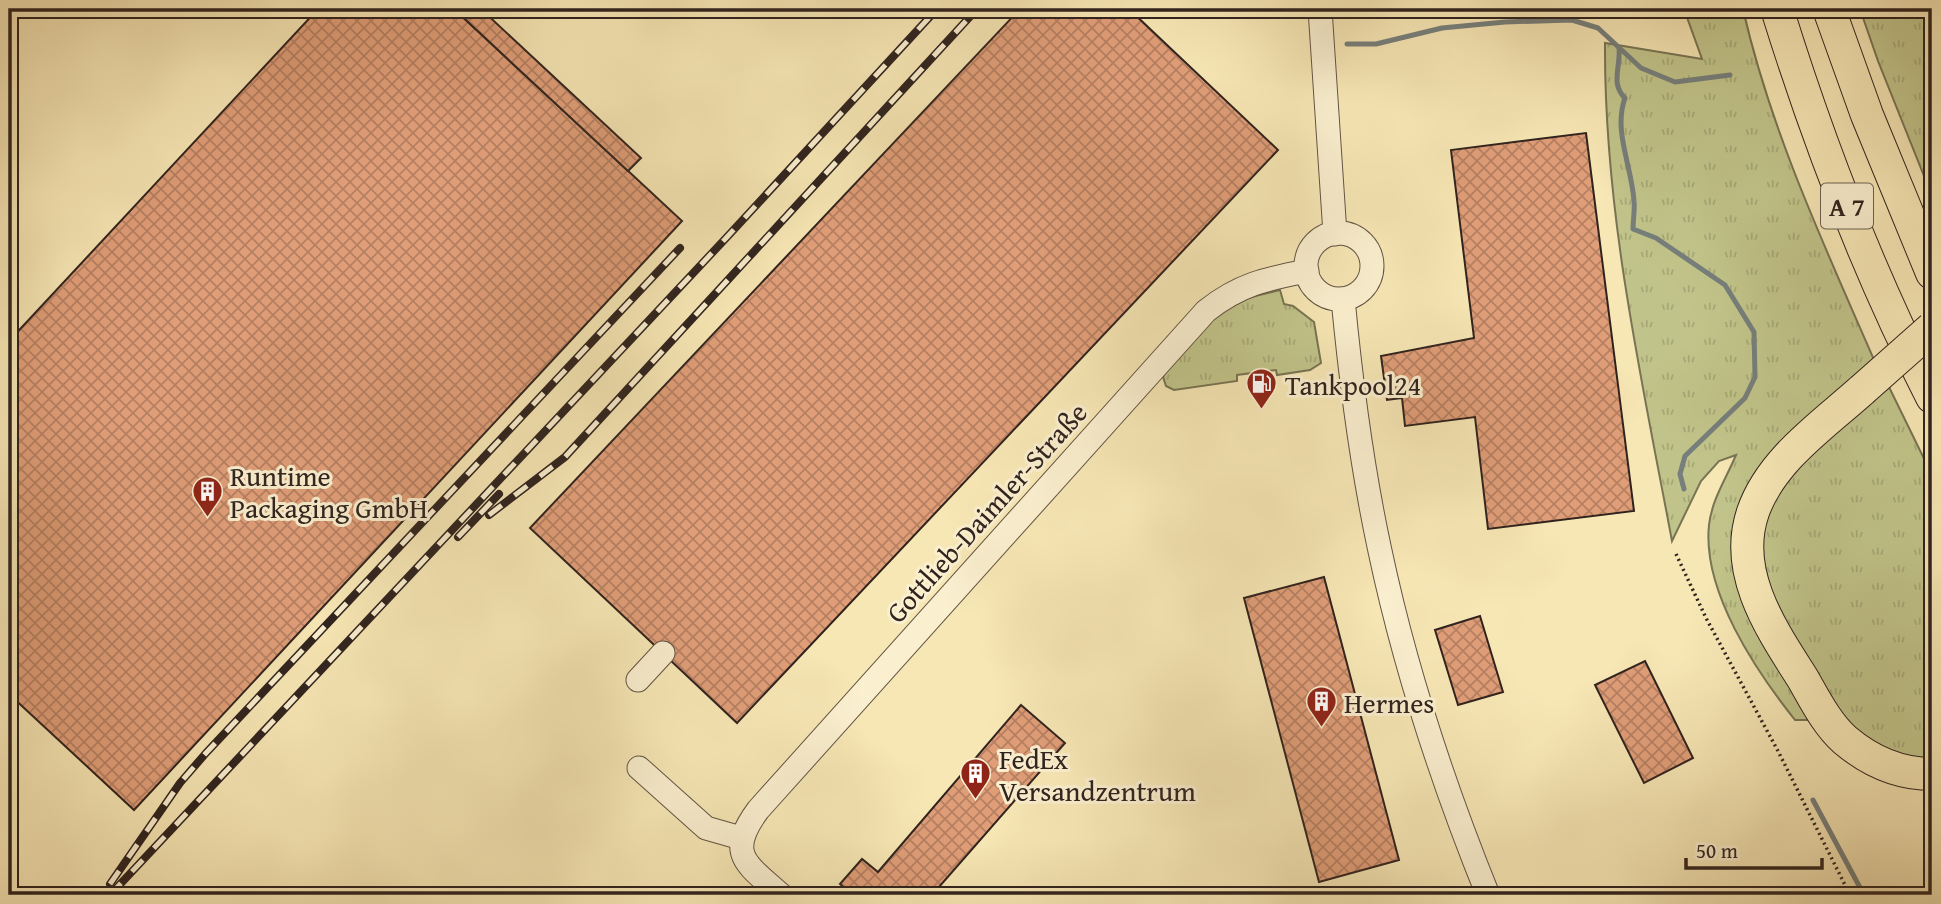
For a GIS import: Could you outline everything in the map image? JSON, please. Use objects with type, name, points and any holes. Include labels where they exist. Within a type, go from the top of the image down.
[{"type":"highway","name":"A 7","points":[[1777,9],[1791,56],[1843,196],[1895,320],[1932,397]]},
{"type":"highway","name":"A 7","points":[[1829,9],[1867,115],[1932,273]]},
{"type":"highway","points":[[1932,328],[1796,449],[1778,469],[1753,512],[1748,536],[1748,559],[1753,584],[1772,629],[1826,718],[1844,739],[1870,758],[1892,769],[1932,774]]},
{"type":"street","points":[[1320,9],[1335,233]]},
{"type":"street","points":[[1335,233],[1355,237],[1363,244],[1372,262],[1368,282],[1361,291],[1343,299],[1330,298],[1319,292],[1311,283],[1307,271],[1307,258],[1313,246],[1335,233]]},
{"type":"street","name":"Gottlieb-Daimler-Straße","points":[[741,838],[758,810],[1206,311],[1236,290],[1261,281],[1307,271]]},
{"type":"street","points":[[1343,299],[1364,467],[1399,631],[1446,785],[1488,895]]},
{"type":"street","points":[[638,680],[663,653]]},
{"type":"street","points":[[639,768],[706,828],[741,838],[744,859],[781,895]]},
{"type":"path","points":[[1676,554],[1691,589],[1768,732],[1850,895]]},
{"type":"green space","points":[[1684,9],[1743,9],[1768,100],[1784,144],[1875,362],[1743,509],[1814,720],[1795,720],[1764,678],[1735,629],[1714,576],[1709,550],[1709,525],[1716,498],[1736,455],[1719,461],[1701,481],[1672,541],[1637,355],[1626,294],[1611,169],[1605,43],[1702,59]]},
{"type":"green space","points":[[1860,9],[1932,9],[1932,196],[1878,61]]},
{"type":"green space","points":[[1280,290],[1284,304],[1293,306],[1314,322],[1321,363],[1310,370],[1277,375],[1276,370],[1237,375],[1237,381],[1174,390],[1166,386],[1163,377],[1165,369],[1214,316],[1235,301]]},
{"type":"green space","points":[[1889,387],[1932,475],[1932,759],[1902,755],[1884,749],[1850,726],[1831,700],[1780,610],[1762,560],[1762,543],[1770,509],[1791,475],[1822,443]]},
{"type":"building","name":"Runtime Packaging GmbH","points":[[318,9],[454,9],[682,221],[134,810],[9,694],[9,341]]},
{"type":"building","points":[[454,9],[481,9],[641,158],[628,171]]},
{"type":"building","points":[[1020,9],[1129,9],[1278,150],[737,723],[530,528]]},
{"type":"building","points":[[1586,133],[1634,511],[1488,529],[1475,417],[1405,426],[1402,398],[1387,400],[1381,356],[1474,338],[1451,150]]},
{"type":"building","name":"Hermes","points":[[1324,577],[1399,860],[1319,882],[1244,598]]},
{"type":"building","points":[[1480,616],[1503,692],[1458,705],[1435,630]]},
{"type":"building","points":[[1645,661],[1693,758],[1644,783],[1595,685]]},
{"type":"building","name":"FedEx Versandzentrum","points":[[1021,705],[1065,743],[932,895],[852,895],[840,884],[862,859],[878,872]]},
{"type":"building","points":[[628,888],[635,895],[621,895]]},
{"type":"waterway","points":[[1347,44],[1376,44],[1442,28],[1505,22],[1572,20],[1598,28],[1641,68],[1675,82],[1730,75]]},
{"type":"waterway","points":[[1619,48],[1617,81],[1625,98],[1621,123],[1633,188],[1633,229],[1656,238],[1725,285],[1754,332],[1755,377],[1745,398],[1685,456],[1680,474],[1684,489]]},
{"type":"waterway","points":[[1813,800],[1864,895]]},
{"type":"railway","points":[[110,895],[937,9]]},
{"type":"railway","points":[[489,515],[565,457],[977,9]]},
{"type":"railway","points":[[110,884],[180,783],[206,753],[680,248]]},
{"type":"railway","points":[[458,537],[499,494]]},
{"type":"place","name":"Tankpool24","points":[[1262,411]]},
{"type":"place","name":"Runtime Packaging GmbH","points":[[207,518]]},
{"type":"place","name":"Hermes","points":[[1321,729]]},
{"type":"place","name":"FedEx Versandzentrum","points":[[976,801]]}]
